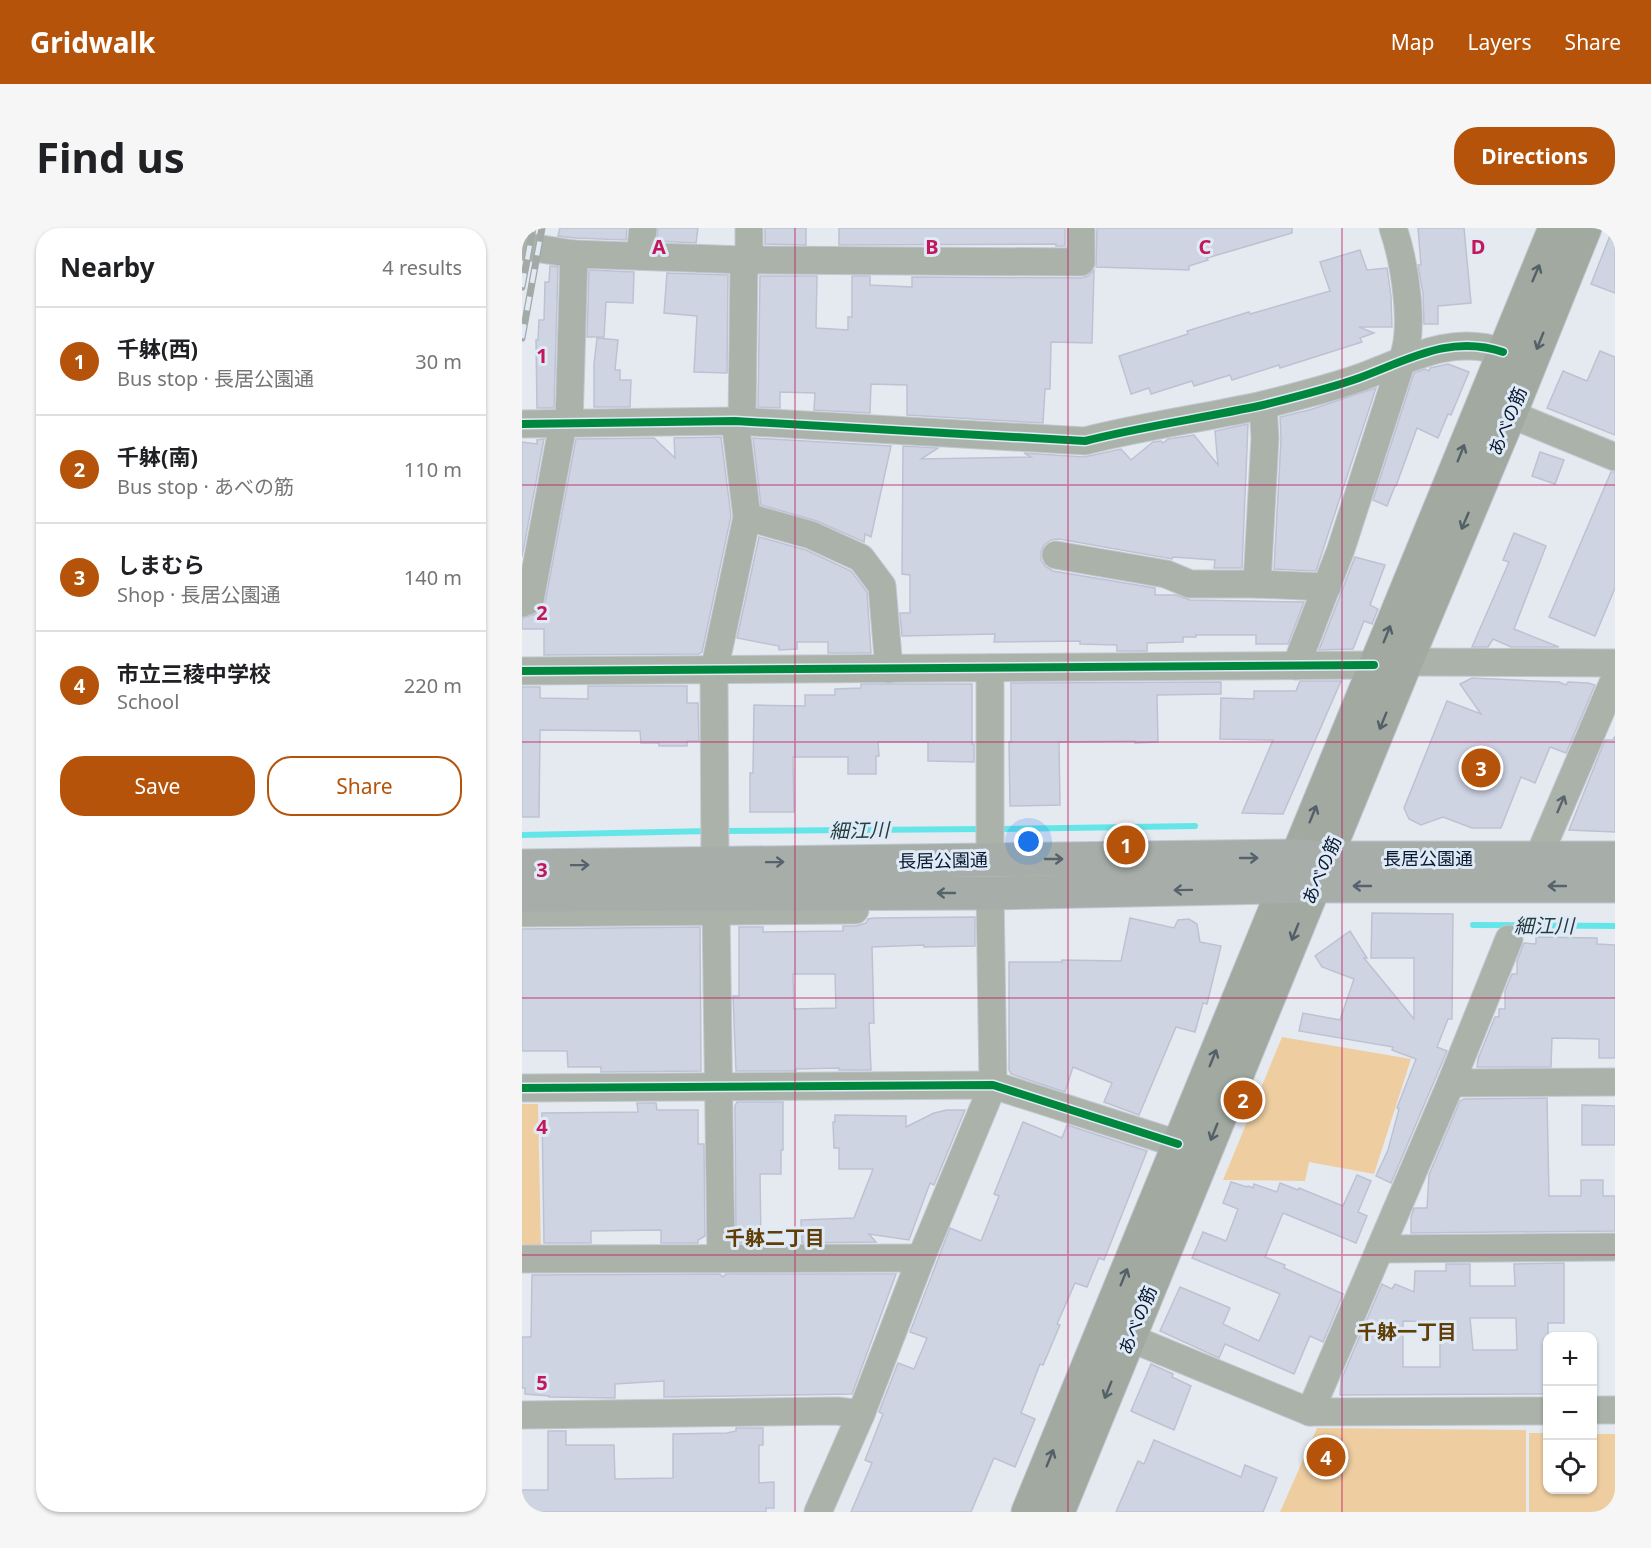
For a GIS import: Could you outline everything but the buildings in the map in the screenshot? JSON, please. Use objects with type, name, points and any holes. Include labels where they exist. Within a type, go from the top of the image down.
[{"type":"highway","name":"長居公園通","points":[[522,866],[990,838],[1305,872],[1615,886]]},
{"type":"highway","name":"長居公園通","points":[[522,895],[990,893],[1538,858],[1615,858]]},
{"type":"main road","name":"あべの筋","points":[[1058,1512],[1130,1338],[1305,872],[1374,665],[1555,228]]},
{"type":"main road","name":"あべの筋","points":[[1028,1512],[1178,1144],[1406,662],[1585,228]]},
{"type":"street","points":[[640,256],[643,228]]},
{"type":"street","points":[[715,853],[714,671],[747,517],[739,422],[749,228]]},
{"type":"street","points":[[522,246],[574,254],[746,260],[1080,262],[1082,228]]},
{"type":"street","points":[[1296,666],[1341,549],[1407,348],[1407,282],[1393,228]]},
{"type":"street","points":[[522,603],[530,600],[566,424],[574,254]]},
{"type":"street","points":[[522,424],[739,422],[1084,441],[1134,428],[1263,405],[1333,387],[1425,352],[1458,346],[1486,346],[1503,352]]},
{"type":"street","points":[[1257,584],[1264,438],[1263,405]]},
{"type":"street","points":[[1510,414],[1615,457]]},
{"type":"street","points":[[747,517],[811,534],[861,558],[882,586],[889,669]]},
{"type":"street","points":[[1056,555],[1166,574],[1190,584],[1327,587]]},
{"type":"street","points":[[1406,662],[1615,663]]},
{"type":"street","points":[[522,671],[1374,665]]},
{"type":"street","points":[[990,668],[990,838]]},
{"type":"street","points":[[1538,858],[1615,678]]},
{"type":"street","points":[[522,913],[876,910],[890,892]]},
{"type":"street","points":[[818,1512],[861,1414],[921,1258],[993,1084],[990,893]]},
{"type":"street","points":[[716,911],[721,1257]]},
{"type":"street","points":[[1310,1412],[1451,1083],[1509,939]]},
{"type":"street","points":[[1451,1083],[1615,1082]]},
{"type":"street","points":[[522,1088],[993,1084],[1178,1144]]},
{"type":"street","points":[[1380,1249],[1615,1247]]},
{"type":"street","points":[[522,1259],[921,1258]]},
{"type":"street","points":[[1130,1338],[1310,1412],[1543,1411]]},
{"type":"street","points":[[1597,1410],[1615,1410]]},
{"type":"street","points":[[522,1414],[837,1411],[861,1414]]},
{"type":"shaded area","points":[[1282,1037],[1411,1059],[1374,1174],[1309,1162],[1305,1181],[1223,1180]]},
{"type":"shaded area","points":[[522,1104],[538,1104],[541,1251],[522,1250]]},
{"type":"shaded area","points":[[1317,1428],[1526,1430],[1526,1512],[1280,1512]]},
{"type":"shaded area","points":[[1529,1433],[1543,1433],[1543,1494],[1597,1494],[1597,1434],[1615,1434],[1615,1512],[1529,1512]]},
{"type":"waterway","name":"細江川","points":[[998,829],[1195,826]]},
{"type":"waterway","name":"細江川","points":[[722,831],[985,829]]},
{"type":"waterway","name":"細江川","points":[[522,835],[709,831]]},
{"type":"waterway","name":"細江川","points":[[1473,925],[1615,926]]},
{"type":"railway","points":[[522,287],[533,228]]},
{"type":"railway","points":[[522,338],[542,228]]},
{"type":"cycle path","points":[[522,424],[735,421],[1085,441],[1299,396],[1359,378],[1412,357],[1447,348],[1484,347],[1503,352]]},
{"type":"cycle path","points":[[522,671],[1374,665]]},
{"type":"cycle path","points":[[522,1088],[993,1085],[1178,1144]]},
{"type":"place","name":"しまむら","points":[[1481,768]]},
{"type":"place","name":"千躰(西)","points":[[1126,845]]},
{"type":"place","name":"千躰(南)","points":[[1243,1100]]},
{"type":"place","name":"市立三稜中学校","points":[[1326,1457]]},
{"type":"district","name":"千躰二丁目","points":[[775,1237]]},
{"type":"district","name":"千躰一丁目","points":[[1407,1331]]}]
